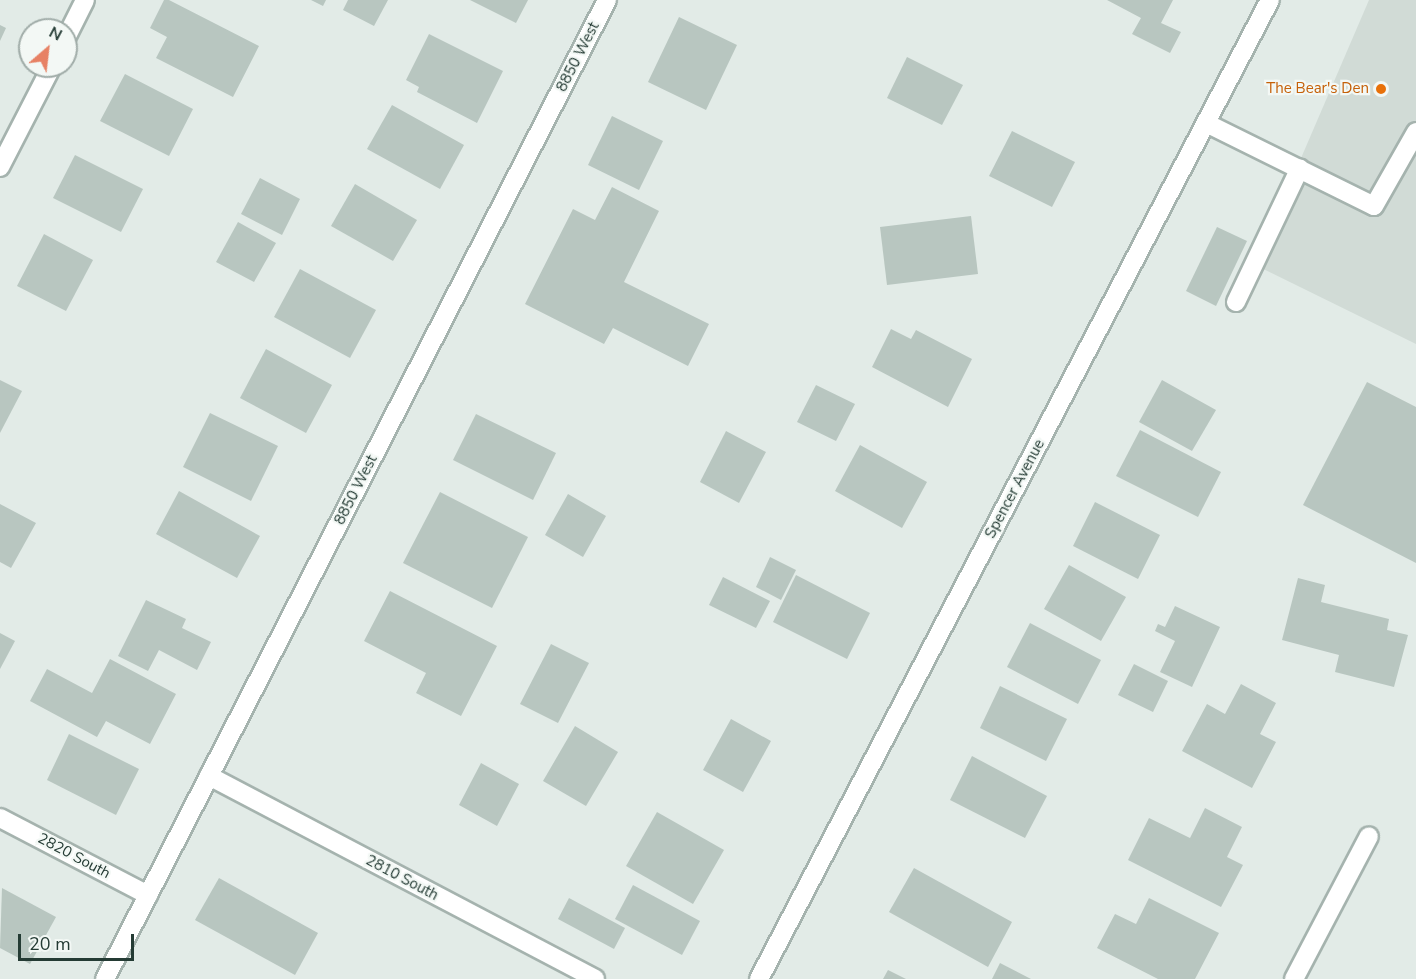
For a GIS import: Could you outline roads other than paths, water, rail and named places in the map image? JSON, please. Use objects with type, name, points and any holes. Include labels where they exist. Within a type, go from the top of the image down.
[{"type":"street","points":[[76,18],[85,0]]},
{"type":"street","name":"8850 West","points":[[105,979],[607,0]]},
{"type":"street","name":"Spencer Avenue","points":[[759,979],[1270,0]]},
{"type":"street","points":[[0,167],[46,78]]},
{"type":"street","points":[[1206,123],[1374,206],[1416,132]]},
{"type":"street","points":[[1236,302],[1300,168]]},
{"type":"street","name":"2810 South","points":[[209,776],[595,979]]},
{"type":"street","name":"2820 South","points":[[0,818],[148,895]]},
{"type":"street","points":[[1294,979],[1369,836]]},
{"type":"place","name":"The Bear's Den","points":[[1381,89]]}]
